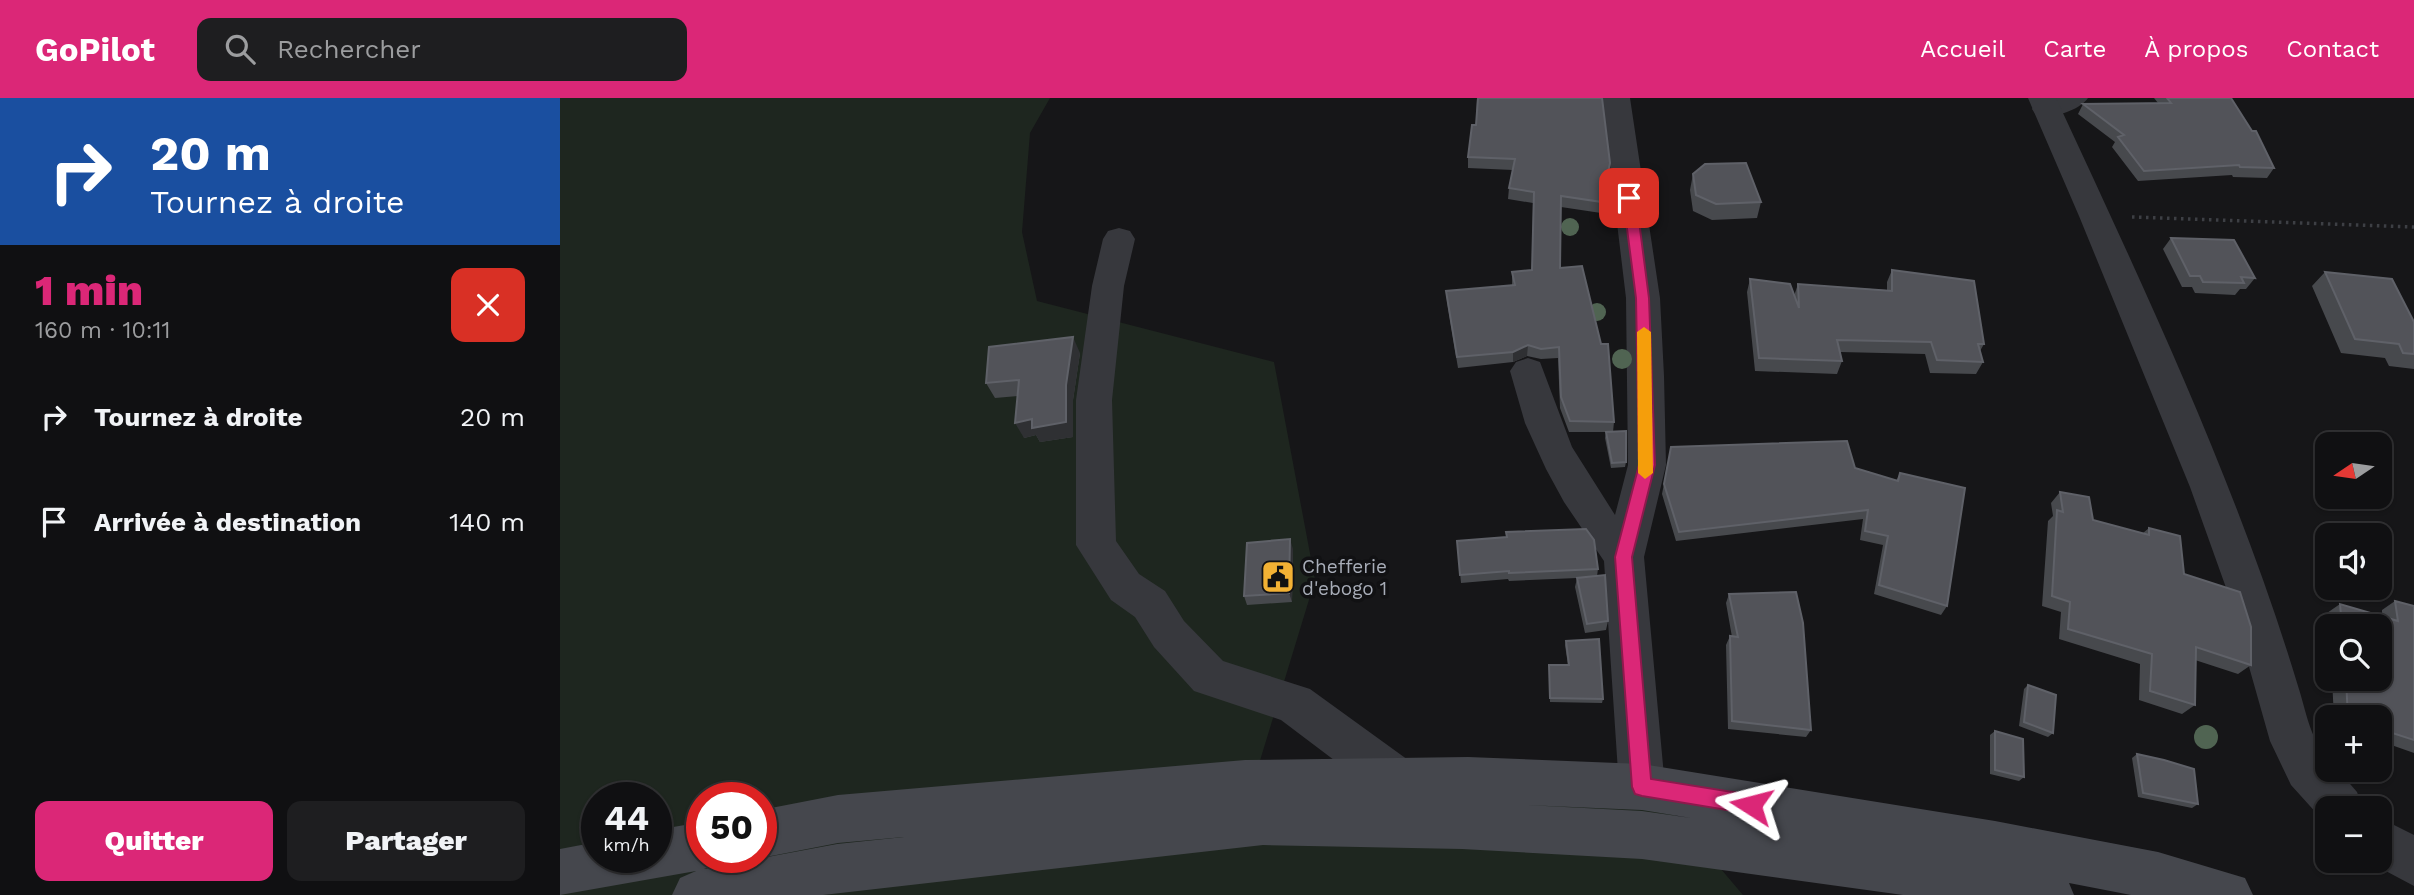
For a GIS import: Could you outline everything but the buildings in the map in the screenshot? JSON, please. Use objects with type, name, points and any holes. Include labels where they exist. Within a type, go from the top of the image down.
[{"type":"main road","points":[[777,831],[838,820],[1245,783],[1399,781],[1642,787],[1995,845],[2158,876],[2228,895]]},
{"type":"main road","points":[[697,895],[837,868],[1263,821],[1462,825],[1642,835],[2021,887],[2049,895]]},
{"type":"main road","points":[[560,873],[581,869]]},
{"type":"street","points":[[1616,98],[1643,298],[1646,376],[1647,465],[1623,557],[1642,787]]},
{"type":"street","points":[[2054,102],[2095,216],[2214,499],[2250,596],[2292,740],[2307,769],[2330,796]]},
{"type":"street","points":[[1119,239],[1108,286],[1094,400],[1097,545],[1125,587],[1150,604],[1169,634],[1209,677],[1294,704],[1399,781]]},
{"type":"street","points":[[1528,371],[1536,407],[1549,442],[1582,502],[1623,557]]},
{"type":"street","points":[[2392,849],[2414,862]]},
{"type":"path","points":[[2095,216],[2414,227]]},
{"type":"shaded area","points":[[560,98],[1050,98],[1030,133],[1022,232],[1037,301],[1274,362],[1315,580],[1255,777],[1642,788],[1676,816],[1743,895],[560,895]]},
{"type":"slow traffic","points":[[1644,332],[1645,473]]},
{"type":"place","name":"Chefferie d'ebogo 1","points":[[1278,577]]},
{"type":"route","points":[[1629,198],[1643,298],[1647,465],[1623,557],[1628,584],[1628,621],[1642,787],[1751,805]]}]
